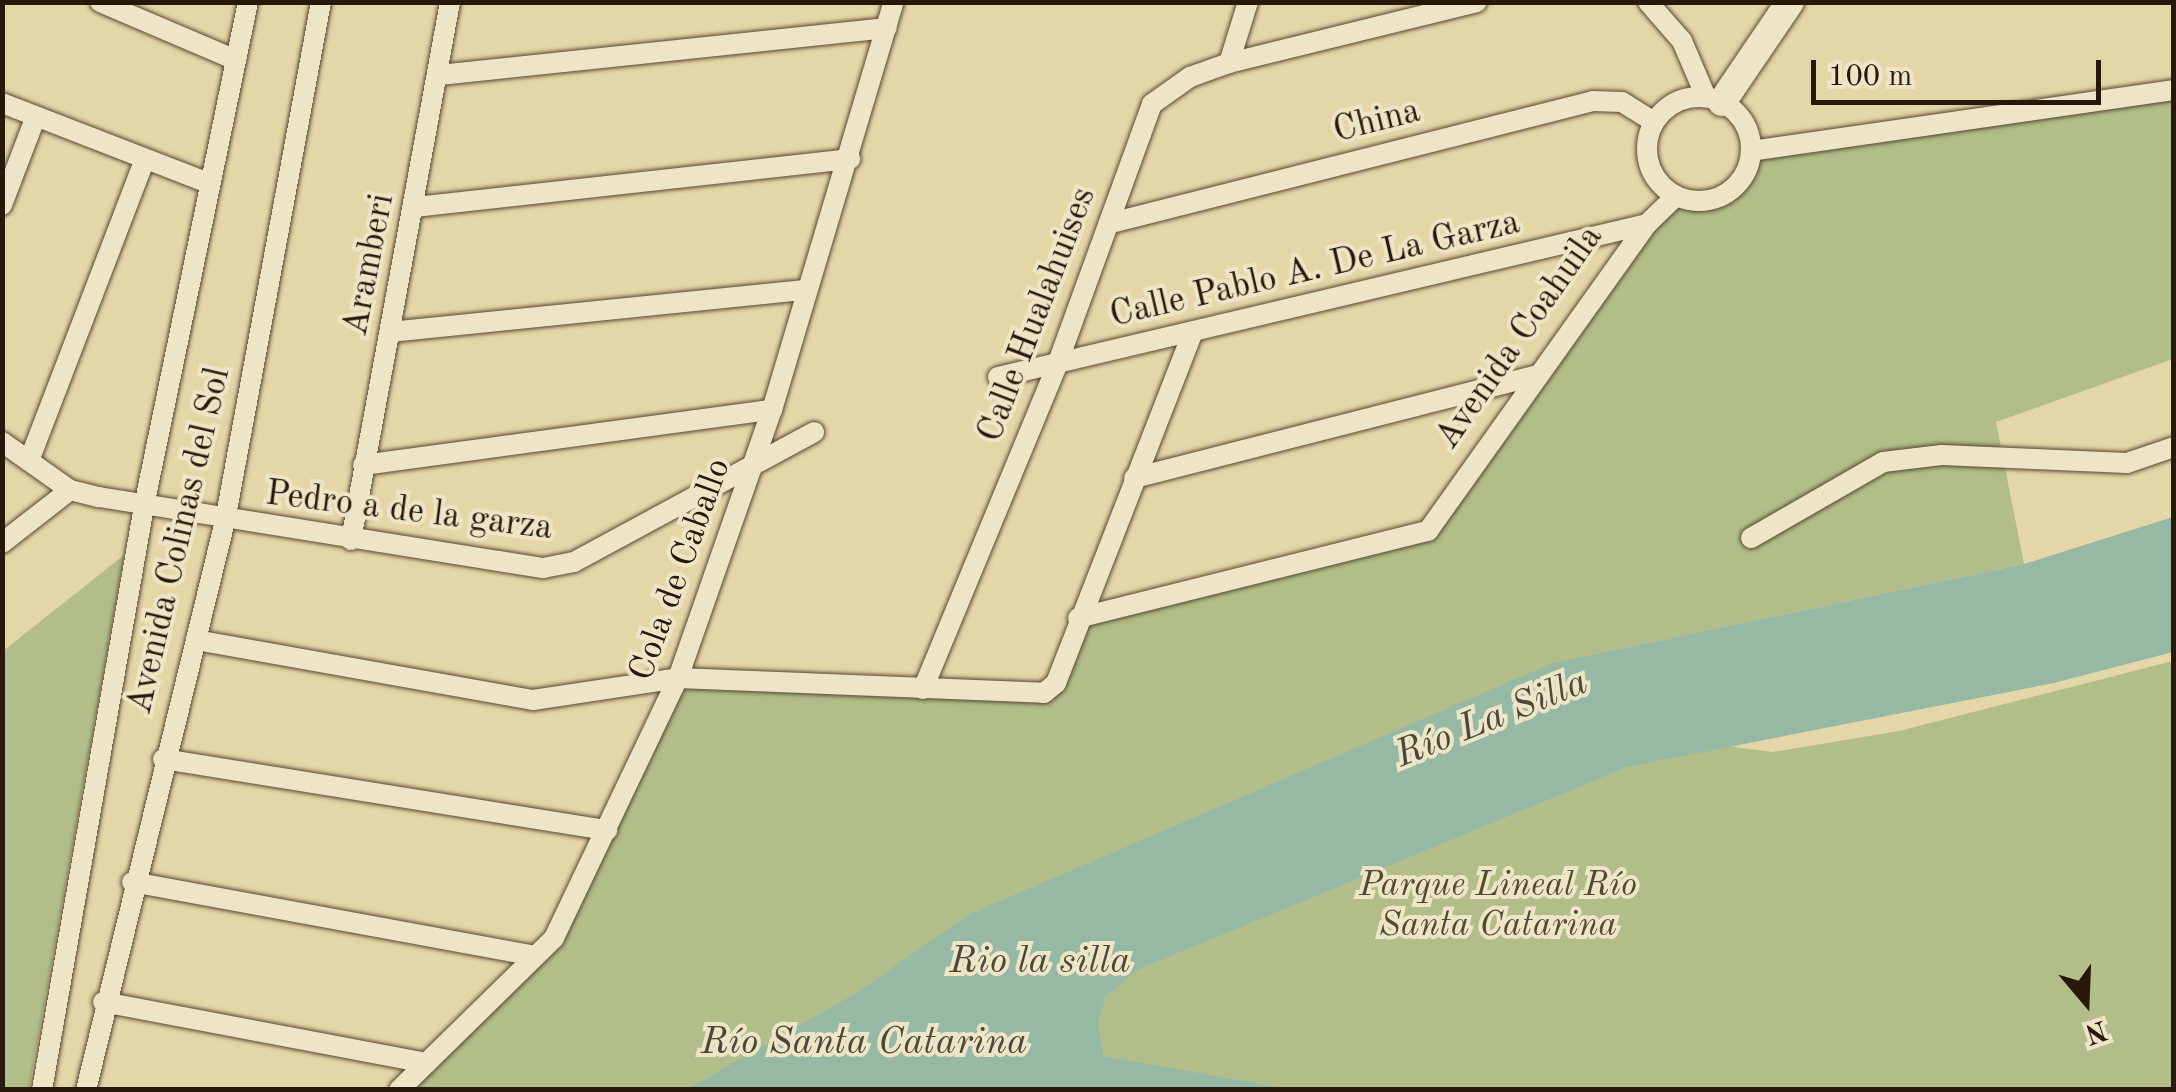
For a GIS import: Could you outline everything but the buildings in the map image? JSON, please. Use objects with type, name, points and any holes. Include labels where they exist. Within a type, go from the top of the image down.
[{"type":"street","name":"Avenida Colinas del Sol","points":[[42,1090],[144,506],[248,2]]},
{"type":"street","name":"Avenida Colinas del Sol","points":[[86,1090],[132,882],[225,521],[322,2]]},
{"type":"street","name":"Aramberi","points":[[352,540],[363,465],[440,74],[450,2]]},
{"type":"street","name":"Cola de Caballo","points":[[399,1090],[534,956],[568,915],[678,678],[772,410],[894,2]]},
{"type":"street","points":[[1229,64],[1248,2]]},
{"type":"street","name":"Calle Hualahuises","points":[[923,689],[1056,365],[1152,104],[1190,77],[1229,64],[1477,2]]},
{"type":"street","points":[[1648,2],[1682,41],[1714,100],[1746,126],[1750,151],[1729,190],[1703,200],[1676,196],[1655,177],[1648,159],[1654,122],[1673,103],[1714,100],[1792,3]]},
{"type":"street","points":[[113,5],[236,60]]},
{"type":"street","points":[[440,74],[886,28]]},
{"type":"street","points":[[1750,151],[2174,90]]},
{"type":"street","name":"China","points":[[1111,222],[1594,101],[1622,102],[1654,122]]},
{"type":"street","points":[[2,103],[208,184]]},
{"type":"street","points":[[2,205],[36,116]]},
{"type":"street","points":[[415,207],[850,159]]},
{"type":"street","points":[[28,461],[144,161]]},
{"type":"street","name":"Avenida Coahuila","points":[[1078,618],[1431,528],[1647,224],[1676,196]]},
{"type":"street","name":"Calle Pablo A. De La Garza","points":[[998,376],[1192,334],[1647,224]]},
{"type":"street","points":[[390,332],[805,290]]},
{"type":"street","points":[[196,640],[533,700],[678,678],[1049,691],[1192,334]]},
{"type":"street","points":[[1134,478],[1537,375]]},
{"type":"street","points":[[363,465],[772,410]]},
{"type":"street","name":"Pedro a de la garza","points":[[70,490],[225,521],[555,567],[814,432]]},
{"type":"street","points":[[2,442],[70,490],[2,543]]},
{"type":"street","points":[[1751,538],[1883,462],[1942,455],[2128,463],[2174,448]]},
{"type":"street","points":[[163,759],[607,830]]},
{"type":"street","points":[[132,882],[534,956]]},
{"type":"street","points":[[103,1002],[426,1063]]},
{"type":"green space","name":"Parque Lineal Río Santa Catarina","points":[[2173,90],[2173,359],[1996,422],[2024,564],[1554,663],[1425,721],[1516,719],[1773,752],[1899,731],[2173,661],[2173,1089],[399,1090],[534,956],[678,678],[1044,693],[1078,618],[1422,534],[1676,196],[1694,200],[1729,190],[1749,160]]},
{"type":"green space","points":[[124,555],[29,1089],[3,1089],[3,651]]},
{"type":"water","name":"Rio la silla","points":[[2173,517],[2173,652],[2054,683],[1627,767],[1137,970],[1105,997],[1098,1025],[1103,1056],[1289,1089],[688,1089],[856,993],[970,914],[1553,663],[2024,564]]},
{"type":"water label","name":"Río La Silla","points":[[1492,720]]},
{"type":"water label","name":"Río Santa Catarina","points":[[864,1044]]}]
